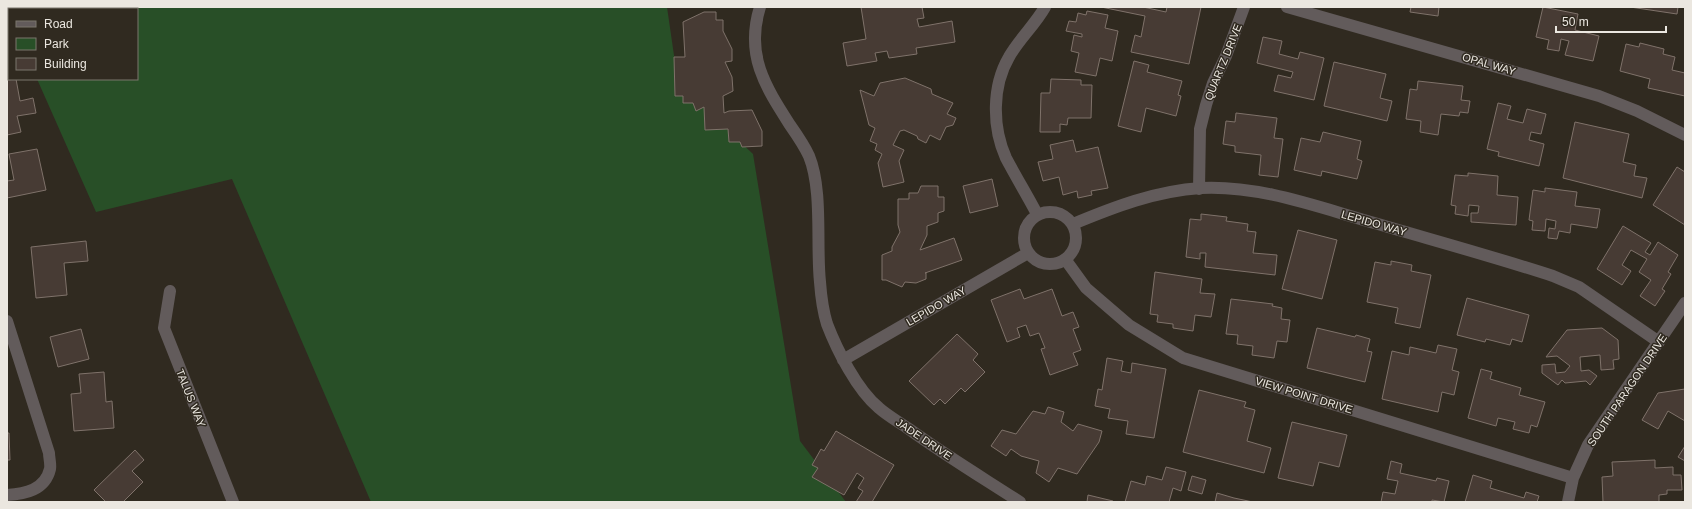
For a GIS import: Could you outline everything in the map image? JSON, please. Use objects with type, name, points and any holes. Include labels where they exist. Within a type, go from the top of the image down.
[{"type":"street","name":"JADE DRIVE","points":[[760,7],[755,31],[756,52],[761,77],[769,93],[809,156],[815,177],[818,268],[821,296],[827,323],[844,360],[858,384],[878,408],[927,442],[1020,502]]},
{"type":"street","points":[[1037,214],[1006,156],[998,130],[996,106],[998,82],[1009,57],[1038,19],[1045,7]]},
{"type":"street","name":"QUARTZ DRIVE","points":[[1199,188],[1200,128],[1213,82],[1226,56],[1244,7]]},
{"type":"street","name":"OPAL WAY","points":[[1287,7],[1599,96],[1637,111],[1685,135]]},
{"type":"street","name":"LEPIDO WAY","points":[[1073,224],[1119,205],[1146,197],[1199,188],[1224,188],[1279,196],[1546,273],[1579,287],[1659,342]]},
{"type":"street","points":[[1049,211],[1059,212],[1067,217],[1073,224],[1076,235],[1076,245],[1072,253],[1065,260],[1055,264],[1046,264],[1037,261],[1028,253],[1023,237],[1025,228],[1030,220],[1037,214],[1049,211]]},
{"type":"street","name":"LEPIDO WAY","points":[[844,360],[1028,253]]},
{"type":"street","name":"VIEW POINT DRIVE","points":[[1065,260],[1086,288],[1129,325],[1183,358],[1573,478]]},
{"type":"street","name":"TALUS WAY","points":[[170,291],[164,328],[234,502]]},
{"type":"street","name":"SOUTH PARAGON DRIVE","points":[[1568,502],[1573,478],[1588,445],[1685,303]]},
{"type":"street","points":[[7,321],[49,453],[50,468],[43,482],[30,492],[7,495]]},
{"type":"green space","points":[[7,7],[667,7],[678,83],[753,154],[800,441],[846,502],[371,502],[232,179],[96,212],[37,80],[138,80],[138,8],[8,8],[8,12]]},
{"type":"building","points":[[861,7],[922,7],[924,18],[917,19],[919,27],[952,21],[955,42],[916,48],[917,54],[889,58],[887,51],[875,53],[877,61],[847,66],[843,43],[866,39]]},
{"type":"building","points":[[1101,7],[1143,7],[1166,12],[1167,7],[1201,7],[1189,64],[1131,52],[1135,35],[1141,37],[1145,16]]},
{"type":"building","points":[[1411,7],[1439,7],[1438,16],[1410,12]]},
{"type":"building","points":[[1543,7],[1578,14],[1575,30],[1599,36],[1593,61],[1565,55],[1569,41],[1561,39],[1559,51],[1547,49],[1549,40],[1536,37]]},
{"type":"building","points":[[1630,7],[1678,7],[1677,14]]},
{"type":"building","points":[[1087,11],[1108,15],[1105,28],[1118,31],[1112,61],[1100,58],[1096,76],[1075,72],[1079,53],[1071,51],[1074,35],[1082,37],[1082,34],[1066,31],[1069,21],[1076,22],[1078,13],[1086,15]]},
{"type":"building","points":[[704,12],[716,12],[716,20],[723,20],[723,31],[732,49],[732,61],[725,62],[732,77],[733,91],[723,96],[724,113],[729,111],[752,110],[762,131],[762,146],[742,147],[740,142],[729,142],[728,129],[705,130],[704,107],[696,111],[693,103],[683,103],[683,96],[675,96],[674,57],[685,57],[683,22]]},
{"type":"building","points":[[1263,37],[1282,41],[1279,54],[1298,59],[1300,52],[1324,58],[1314,100],[1274,91],[1278,75],[1291,78],[1293,72],[1257,63]]},
{"type":"building","points":[[1640,43],[1664,49],[1663,54],[1675,57],[1672,70],[1685,73],[1685,96],[1648,88],[1650,79],[1620,71],[1626,44],[1639,47]]},
{"type":"building","points":[[1134,61],[1149,65],[1147,72],[1182,81],[1178,95],[1181,96],[1176,116],[1146,108],[1141,132],[1118,126]]},
{"type":"building","points":[[1334,62],[1386,74],[1380,98],[1392,101],[1387,121],[1324,106]]},
{"type":"building","points":[[905,78],[931,89],[932,94],[953,103],[947,114],[956,118],[953,125],[946,127],[940,140],[930,135],[926,143],[918,139],[917,136],[904,130],[900,131],[893,145],[904,150],[899,161],[904,182],[883,187],[878,163],[882,154],[875,150],[877,144],[870,141],[875,128],[869,125],[860,90],[874,96],[880,83]]},
{"type":"building","points":[[1051,79],[1081,80],[1081,85],[1092,85],[1091,118],[1068,118],[1067,125],[1060,124],[1060,132],[1040,132],[1041,93],[1050,93]]},
{"type":"building","points":[[7,80],[16,80],[20,101],[33,98],[36,113],[17,116],[21,132],[7,135]]},
{"type":"building","points":[[1418,81],[1463,86],[1461,100],[1470,101],[1468,113],[1460,112],[1459,116],[1441,114],[1438,135],[1420,132],[1421,121],[1406,119],[1410,89],[1417,90]]},
{"type":"building","points":[[1498,103],[1511,106],[1507,119],[1523,123],[1527,109],[1546,114],[1541,134],[1531,132],[1529,140],[1544,144],[1539,166],[1498,156],[1499,152],[1487,149]]},
{"type":"building","points":[[1236,113],[1277,118],[1274,138],[1283,139],[1278,177],[1259,175],[1261,155],[1235,152],[1235,146],[1223,144],[1226,121],[1235,122]]},
{"type":"building","points":[[1575,122],[1629,134],[1623,162],[1636,165],[1634,176],[1647,178],[1642,198],[1563,178]]},
{"type":"building","points":[[1323,132],[1361,141],[1357,159],[1362,161],[1357,179],[1322,171],[1321,176],[1294,170],[1301,138],[1320,142]]},
{"type":"building","points":[[1073,140],[1076,152],[1098,147],[1108,188],[1091,191],[1092,195],[1078,198],[1077,191],[1063,195],[1059,177],[1043,181],[1038,162],[1053,159],[1050,145]]},
{"type":"building","points":[[37,149],[46,190],[7,198],[7,181],[14,180],[9,154]]},
{"type":"building","points":[[1677,167],[1685,172],[1685,225],[1653,205]]},
{"type":"building","points":[[1468,173],[1498,176],[1497,195],[1518,197],[1516,225],[1471,222],[1471,213],[1478,213],[1479,206],[1469,205],[1468,216],[1455,214],[1456,206],[1451,205],[1455,175],[1468,176]]},
{"type":"building","points":[[992,179],[998,206],[970,213],[963,186]]},
{"type":"building","points":[[921,186],[938,186],[938,197],[944,197],[944,211],[938,213],[938,222],[927,226],[927,235],[920,250],[954,238],[962,260],[925,273],[926,279],[916,283],[905,282],[902,287],[886,280],[882,280],[882,255],[892,251],[892,247],[900,232],[898,225],[898,199],[909,199],[909,193],[918,193]]},
{"type":"building","points":[[1545,188],[1577,192],[1575,206],[1600,209],[1597,228],[1571,224],[1570,233],[1559,231],[1557,239],[1548,238],[1549,228],[1555,229],[1556,221],[1546,219],[1545,231],[1532,230],[1533,221],[1529,220],[1533,190],[1545,192]]},
{"type":"building","points":[[1201,214],[1227,217],[1226,221],[1248,224],[1247,231],[1256,232],[1253,253],[1277,255],[1275,275],[1205,267],[1206,253],[1200,253],[1200,259],[1186,257],[1190,219],[1201,220]]},
{"type":"building","points":[[1623,226],[1651,243],[1645,252],[1650,255],[1658,242],[1678,255],[1668,272],[1671,274],[1662,289],[1665,291],[1655,306],[1640,296],[1651,280],[1639,272],[1647,259],[1631,250],[1622,265],[1631,271],[1622,285],[1597,269]]},
{"type":"building","points":[[1298,230],[1337,240],[1322,299],[1282,289]]},
{"type":"building","points":[[86,241],[88,261],[64,263],[67,295],[36,298],[31,247]]},
{"type":"building","points":[[1391,261],[1412,265],[1411,271],[1431,275],[1420,328],[1395,323],[1398,308],[1367,302],[1375,262],[1391,265]]},
{"type":"building","points":[[1155,272],[1202,279],[1200,293],[1215,294],[1211,317],[1195,315],[1193,331],[1173,328],[1173,324],[1157,322],[1158,315],[1150,314]]},
{"type":"building","points":[[1020,289],[1024,299],[1052,289],[1062,316],[1073,312],[1079,327],[1073,329],[1081,350],[1073,353],[1078,365],[1050,375],[1041,349],[1045,348],[1039,333],[1030,336],[1026,325],[1017,328],[1020,337],[1007,342],[991,300]]},
{"type":"building","points":[[1467,298],[1529,315],[1522,342],[1512,339],[1510,345],[1486,339],[1485,342],[1457,335]]},
{"type":"building","points":[[1231,299],[1273,304],[1272,306],[1282,308],[1281,319],[1290,320],[1287,342],[1277,341],[1274,358],[1252,355],[1253,346],[1237,344],[1238,335],[1226,334]]},
{"type":"building","points":[[1317,328],[1370,339],[1367,351],[1372,352],[1365,382],[1307,368]]},
{"type":"building","points":[[1602,328],[1618,340],[1619,359],[1613,360],[1614,369],[1601,370],[1600,355],[1580,357],[1581,371],[1589,370],[1597,376],[1590,385],[1586,381],[1565,383],[1562,380],[1558,385],[1542,373],[1542,365],[1555,364],[1556,373],[1565,372],[1570,366],[1557,356],[1546,357],[1567,330]]},
{"type":"building","points":[[81,329],[89,359],[58,367],[50,337]]},
{"type":"building","points":[[957,334],[978,354],[973,360],[985,372],[965,392],[961,388],[945,404],[940,399],[934,405],[909,381]]},
{"type":"building","points":[[1438,345],[1457,349],[1452,370],[1459,372],[1454,395],[1442,392],[1438,412],[1382,399],[1392,351],[1409,355],[1410,347],[1436,353]]},
{"type":"building","points":[[1107,358],[1123,361],[1121,371],[1131,373],[1132,363],[1166,369],[1154,438],[1126,434],[1128,421],[1108,418],[1110,409],[1095,406],[1098,389],[1102,390]]},
{"type":"building","points":[[1481,369],[1492,372],[1490,379],[1521,388],[1519,395],[1545,402],[1537,427],[1531,425],[1529,433],[1513,429],[1515,422],[1498,418],[1496,426],[1468,418]]},
{"type":"building","points":[[104,372],[106,402],[112,401],[114,428],[74,431],[71,394],[81,393],[79,374]]},
{"type":"building","points":[[1685,389],[1685,421],[1668,411],[1658,429],[1642,420],[1658,393]]},
{"type":"building","points":[[1199,390],[1246,402],[1244,407],[1255,410],[1247,441],[1271,448],[1264,473],[1183,452]]},
{"type":"building","points":[[1048,407],[1064,412],[1061,422],[1073,431],[1078,424],[1102,431],[1099,442],[1077,474],[1058,468],[1049,482],[1036,473],[1039,461],[1021,456],[1011,449],[1006,456],[991,446],[1002,430],[1016,434],[1033,411],[1045,414]]},
{"type":"building","points":[[1292,422],[1347,435],[1339,467],[1319,462],[1313,486],[1278,478]]},
{"type":"building","points":[[836,431],[894,465],[872,502],[856,502],[863,491],[858,488],[864,478],[857,473],[844,495],[812,477],[818,468],[812,465],[821,449],[824,451]]},
{"type":"building","points":[[7,433],[9,433],[10,460],[7,460]]},
{"type":"building","points":[[1685,446],[1685,461],[1678,457]]},
{"type":"building","points":[[135,450],[144,460],[132,471],[143,482],[123,502],[106,502],[94,490]]},
{"type":"building","points":[[1655,460],[1655,468],[1673,467],[1673,475],[1681,475],[1682,490],[1667,490],[1667,494],[1659,495],[1659,502],[1603,502],[1602,477],[1613,476],[1612,462]]},
{"type":"building","points":[[1391,461],[1402,464],[1400,473],[1436,481],[1437,478],[1449,481],[1444,502],[1432,500],[1432,502],[1381,502],[1383,492],[1395,494],[1398,481],[1387,479]]},
{"type":"building","points":[[1166,467],[1186,472],[1181,491],[1173,488],[1169,502],[1125,502],[1131,481],[1145,485],[1147,476],[1162,480]]},
{"type":"building","points":[[1473,475],[1492,481],[1490,488],[1524,498],[1526,492],[1539,496],[1537,502],[1465,502]]},
{"type":"building","points":[[1192,476],[1206,480],[1202,494],[1188,490]]},
{"type":"building","points":[[1217,493],[1234,498],[1253,502],[1215,502]]},
{"type":"building","points":[[1088,495],[1113,501],[1113,502],[1087,502]]}]
